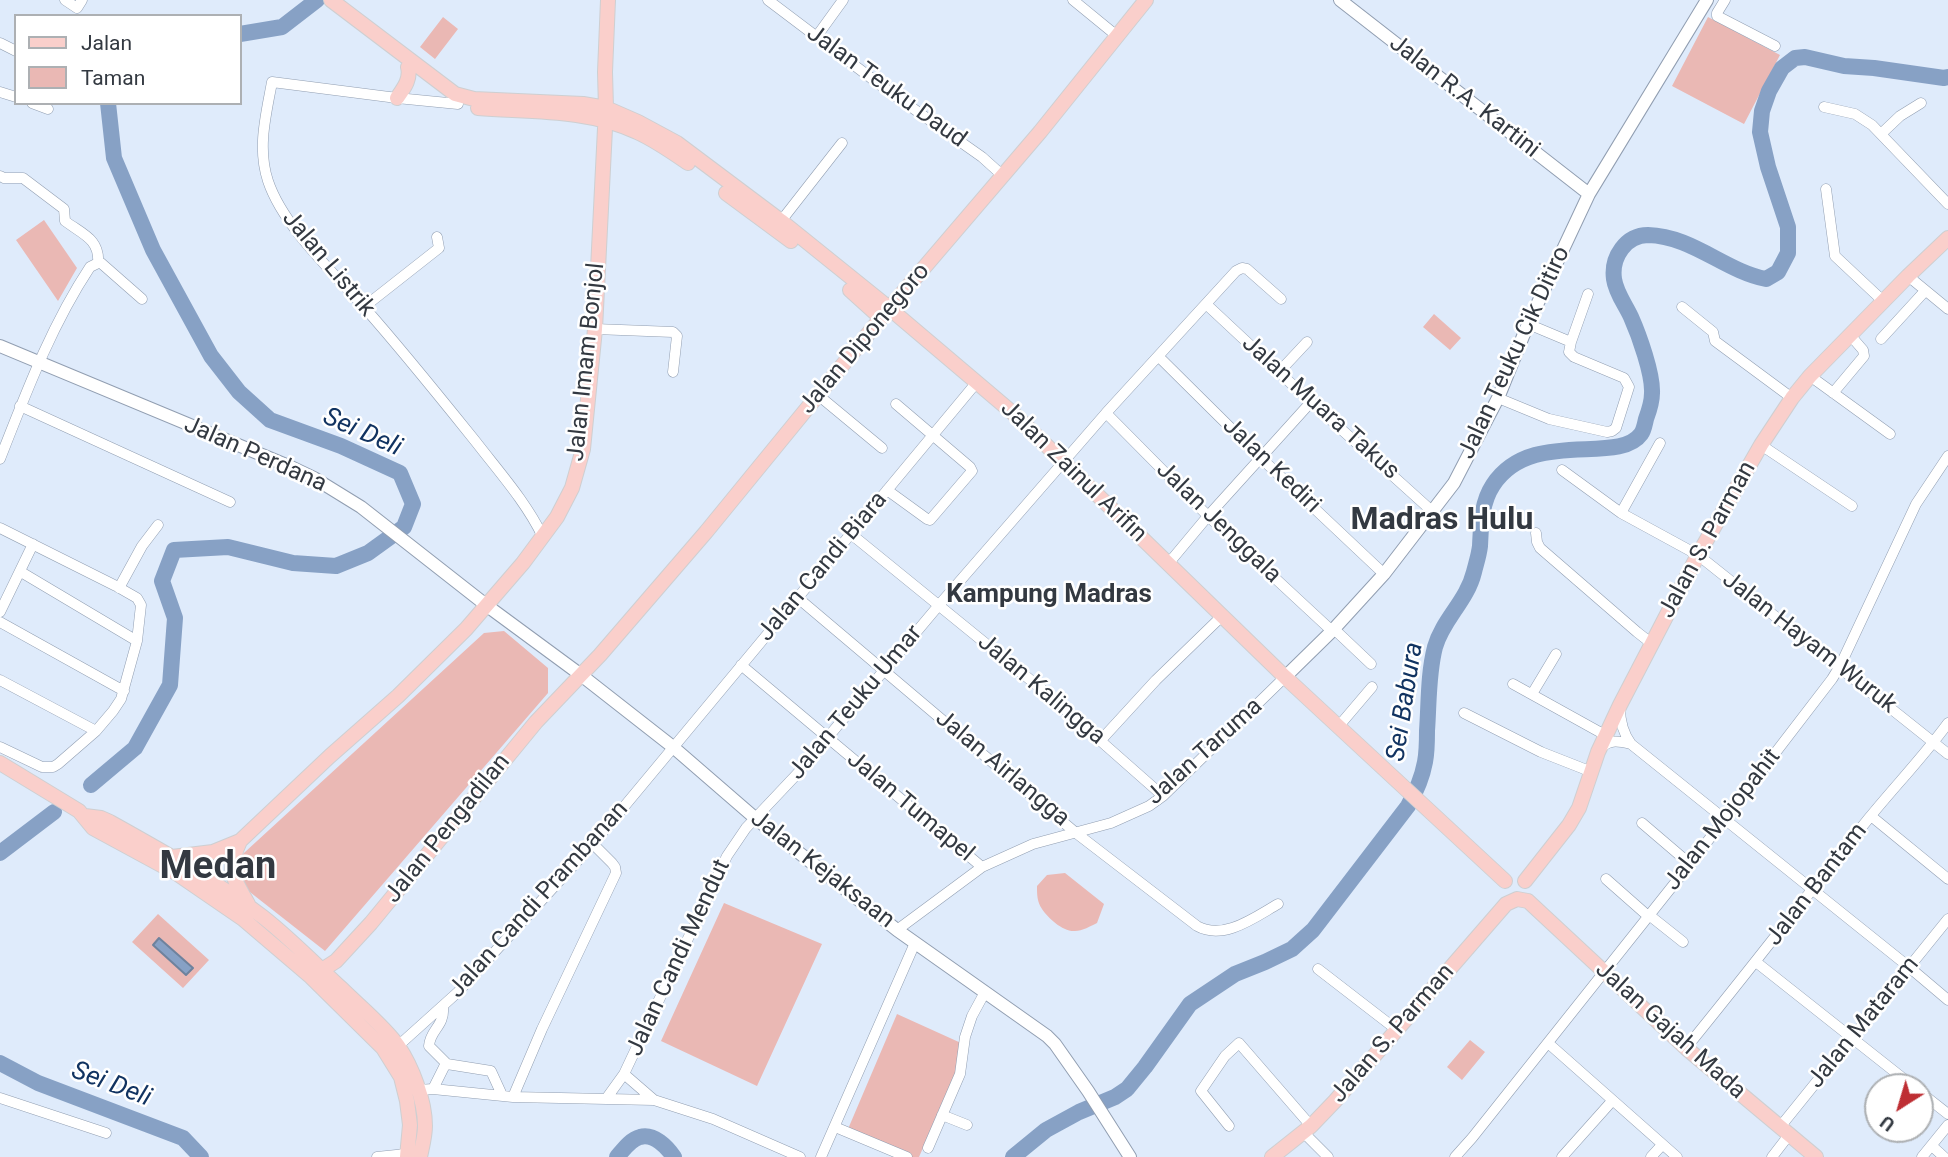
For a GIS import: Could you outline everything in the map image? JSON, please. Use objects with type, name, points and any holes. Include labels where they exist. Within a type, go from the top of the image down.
[{"type":"main road","points":[[320,0],[455,94],[474,99],[577,103],[606,115]]},
{"type":"main road","points":[[331,0],[408,67],[458,104],[470,108],[581,116],[606,115]]},
{"type":"main road","name":"Jalan Imam Bonjol","points":[[172,857],[213,852],[240,841],[467,629],[543,537],[572,488],[582,455],[594,329],[606,115],[608,0]]},
{"type":"main road","name":"Jalan Diponegoro","points":[[581,676],[706,532],[885,313],[1040,132],[1146,0]]},
{"type":"main road","name":"Jalan R.A. Kartini","points":[[1340,0],[1589,194]]},
{"type":"main road","name":"Jalan Teuku Cik Ditiro","points":[[1285,677],[1384,574],[1454,483],[1498,398],[1528,324],[1589,194],[1707,0]]},
{"type":"main road","points":[[397,98],[408,80],[408,67]]},
{"type":"main road","points":[[577,103],[599,87],[605,72]]},
{"type":"main road","name":"Jalan Zainul Arifin","points":[[606,115],[671,151],[762,213],[823,266],[975,385],[1002,403],[1221,617],[1505,881]]},
{"type":"main road","name":"Jalan Zainul Arifin","points":[[762,213],[781,222],[885,313]]},
{"type":"main road","name":"Jalan S. Parman","points":[[1525,881],[1579,808],[1605,735],[1651,643],[1761,444],[1810,376],[1883,300],[1948,238]]},
{"type":"main road","name":"Jalan Perdana","points":[[0,346],[314,478],[361,507],[486,605]]},
{"type":"main road","name":"Jalan Kejaksaan","points":[[486,605],[673,747],[755,818],[897,930],[1019,1015],[1055,1044],[1130,1157]]},
{"type":"main road","name":"Jalan Pengadilan","points":[[316,974],[336,961],[371,923],[536,722],[581,676]]},
{"type":"main road","points":[[0,763],[82,814],[93,828],[266,919],[383,1048],[401,1077],[407,1101],[413,1156]]},
{"type":"main road","points":[[82,814],[110,822],[172,857],[247,911]]},
{"type":"main road","points":[[240,841],[231,865],[247,911]]},
{"type":"main road","points":[[1505,881],[1525,881],[1528,901]]},
{"type":"main road","points":[[1505,881],[1508,892],[1506,904]]},
{"type":"main road","points":[[1506,904],[1517,899],[1528,901]]},
{"type":"main road","name":"Jalan Gajah Mada","points":[[1528,901],[1686,1048],[1816,1157]]},
{"type":"main road","name":"Jalan S. Parman","points":[[1272,1157],[1307,1129],[1506,904]]},
{"type":"main road","points":[[316,974],[398,1046],[426,1090],[423,1106],[425,1125],[413,1156]]},
{"type":"street","points":[[65,0],[77,8]]},
{"type":"street","name":"Jalan Teuku Daud","points":[[768,0],[887,90],[982,157],[1002,175]]},
{"type":"street","points":[[817,36],[843,0]]},
{"type":"street","points":[[1073,0],[1117,36]]},
{"type":"street","points":[[1725,0],[1717,16],[1775,46]]},
{"type":"street","name":"Jalan Listrik","points":[[458,104],[272,82],[262,132],[267,179],[277,203],[308,244],[417,369],[526,506],[543,537]]},
{"type":"street","points":[[1881,134],[1900,116],[1921,103]]},
{"type":"street","points":[[37,105],[48,109]]},
{"type":"street","points":[[1824,107],[1855,114],[1872,125],[1948,204]]},
{"type":"street","points":[[781,222],[842,143]]},
{"type":"street","points":[[0,176],[23,178],[64,209],[65,221],[95,242],[99,253],[98,263]]},
{"type":"street","points":[[1826,189],[1835,256],[1883,300]]},
{"type":"street","points":[[364,307],[439,248],[437,237]]},
{"type":"street","points":[[0,459],[20,406],[60,318],[90,267],[102,263],[142,299]]},
{"type":"street","name":"Jalan Teuku Umar","points":[[755,818],[827,739],[1106,413],[1236,271],[1247,269],[1281,299]]},
{"type":"street","points":[[1908,276],[1948,309]]},
{"type":"street","points":[[1881,339],[1925,291]]},
{"type":"street","points":[[1498,398],[1549,419],[1607,432],[1616,428],[1629,387],[1628,382],[1574,357],[1569,352],[1588,294]]},
{"type":"street","name":"Jalan Muara Takus","points":[[1206,304],[1433,512]]},
{"type":"street","points":[[1682,307],[1713,332],[1715,341],[1792,398]]},
{"type":"street","points":[[1528,324],[1571,342]]},
{"type":"street","points":[[594,329],[675,333],[677,336],[673,372]]},
{"type":"street","points":[[1833,393],[1864,356],[1863,350],[1850,335]]},
{"type":"street","points":[[1279,372],[1307,342]]},
{"type":"street","name":"Jalan Kediri","points":[[1158,356],[1384,574]]},
{"type":"street","points":[[1810,376],[1890,434]]},
{"type":"street","name":"Jalan Candi Biara","points":[[673,747],[975,385]]},
{"type":"street","points":[[818,395],[882,448]]},
{"type":"street","points":[[1168,564],[1311,402]]},
{"type":"street","points":[[887,490],[930,520],[972,473],[970,467],[896,404]]},
{"type":"street","points":[[20,406],[230,502]]},
{"type":"street","name":"Jalan Jenggala","points":[[1106,413],[1208,516],[1371,664]]},
{"type":"street","points":[[1621,513],[1660,443]]},
{"type":"street","points":[[1761,444],[1852,506]]},
{"type":"street","name":"Jalan Mojopahit","points":[[1455,1157],[1690,864],[1840,666],[1916,504],[1948,456]]},
{"type":"street","name":"Jalan Hayam Wuruk","points":[[1562,470],[1621,513],[1698,555],[1948,754]]},
{"type":"street","points":[[118,587],[158,525]]},
{"type":"street","points":[[0,528],[118,587],[137,598],[140,603],[137,640],[124,691],[113,711],[96,731],[53,767],[42,767],[0,747]]},
{"type":"street","points":[[1536,533],[1536,542],[1540,548],[1651,643]]},
{"type":"street","name":"Jalan Kalingga","points":[[851,534],[1101,740],[1163,796]]},
{"type":"street","points":[[1,605],[21,572],[33,544]]},
{"type":"street","points":[[21,572],[137,640]]},
{"type":"street","name":"Jalan Airlangga","points":[[798,598],[1076,833],[1197,926],[1218,932],[1239,925],[1278,904]]},
{"type":"street","points":[[1101,740],[1156,680],[1221,617]]},
{"type":"street","points":[[0,622],[124,691]]},
{"type":"street","points":[[1532,694],[1556,654]]},
{"type":"street","name":"Jalan Tumapel","points":[[741,666],[982,867]]},
{"type":"street","name":"Jalan Taruma","points":[[897,930],[982,867],[1033,844],[1111,823],[1149,806],[1163,796],[1285,677]]},
{"type":"street","points":[[0,680],[96,731]]},
{"type":"street","points":[[1513,684],[1605,735]]},
{"type":"street","points":[[1338,727],[1372,687]]},
{"type":"street","points":[[1620,705],[1622,727],[1630,744],[1948,1000]]},
{"type":"street","points":[[1464,713],[1541,752],[1592,772]]},
{"type":"street","name":"Jalan Bantam","points":[[1686,1048],[1948,723]]},
{"type":"street","points":[[1598,752],[1615,740],[1630,744]]},
{"type":"street","name":"Jalan Candi Prambanan","points":[[398,1046],[469,981],[593,844],[673,747]]},
{"type":"street","points":[[1871,816],[1948,879]]},
{"type":"street","name":"Jalan Candi Mendut","points":[[606,1099],[624,1074],[727,856],[755,818]]},
{"type":"street","points":[[1642,823],[1690,864]]},
{"type":"street","points":[[513,1097],[616,873],[612,863],[593,844]]},
{"type":"street","points":[[1606,878],[1648,916],[1683,942]]},
{"type":"street","name":"Jalan Mataram","points":[[1772,1157],[1784,1131],[1851,1037],[1948,919]]},
{"type":"street","points":[[821,1157],[915,943]]},
{"type":"street","points":[[1756,962],[1896,1073]]},
{"type":"street","points":[[1318,969],[1397,1030]]},
{"type":"street","points":[[928,1148],[960,1074],[965,1037],[972,1016],[985,992]]},
{"type":"street","points":[[443,1006],[443,1020],[429,1041],[429,1046],[447,1064],[491,1071],[502,1095]]},
{"type":"street","points":[[1229,1126],[1201,1091],[1225,1056],[1240,1043],[1328,1157]]},
{"type":"street","points":[[1548,1043],[1677,1157]]},
{"type":"street","points":[[426,1090],[447,1064]]},
{"type":"street","points":[[624,1074],[654,1100]]},
{"type":"street","points":[[426,1090],[513,1097],[654,1100],[713,1119],[800,1157]]},
{"type":"street","points":[[0,1098],[106,1133]]},
{"type":"street","points":[[1562,1157],[1612,1101]]},
{"type":"street","points":[[1934,1103],[1948,1114]]},
{"type":"street","points":[[942,1115],[967,1125]]},
{"type":"street","points":[[1922,1157],[1948,1125]]},
{"type":"street","points":[[835,1127],[907,1157]]},
{"type":"street","points":[[1651,1157],[1662,1144]]},
{"type":"street","points":[[1932,1146],[1944,1157]]},
{"type":"street","points":[[377,1157],[413,1156]]},
{"type":"green space","points":[[443,17],[458,29],[435,59],[420,47]]},
{"type":"green space","points":[[1708,17],[1780,55],[1744,124],[1672,86]]},
{"type":"green space","points":[[44,220],[77,268],[58,301],[16,240]]},
{"type":"green space","points":[[1434,314],[1461,338],[1450,350],[1423,327]]},
{"type":"green space","points":[[504,631],[548,668],[548,693],[325,951],[246,889],[233,863],[484,633]]},
{"type":"green space","points":[[1065,873],[1104,904],[1097,923],[1081,930],[1070,931],[1056,924],[1042,909],[1038,901],[1037,886],[1047,875]]},
{"type":"green space","points":[[724,903],[822,944],[757,1086],[661,1041]]},
{"type":"green space","points":[[158,914],[209,960],[183,988],[132,942]]},
{"type":"green space","points":[[897,1014],[961,1043],[961,1061],[919,1157],[912,1157],[848,1129]]},
{"type":"green space","points":[[1470,1040],[1485,1052],[1462,1080],[1447,1067]]},
{"type":"water","points":[[159,938],[193,968],[186,975],[153,945]]},
{"type":"waterway","name":"Sei Deli","points":[[242,34],[282,27],[317,0]]},
{"type":"waterway","name":"Sei Babura","points":[[1013,1157],[1046,1130],[1127,1089],[1190,1004],[1235,974],[1292,949],[1313,930],[1408,806],[1426,758],[1430,678],[1435,647],[1443,628],[1471,582],[1480,549],[1484,507],[1493,485],[1509,467],[1529,457],[1550,452],[1614,447],[1630,443],[1643,431],[1651,403],[1652,385],[1638,334],[1614,279],[1615,263],[1627,243],[1640,236],[1664,237],[1694,247],[1736,269],[1766,279],[1778,272],[1788,253],[1788,227],[1768,167],[1760,132],[1762,111],[1782,68],[1795,58],[1805,57],[1844,66],[1948,77]]},
{"type":"waterway","name":"Sei Deli","points":[[91,785],[135,748],[170,685],[175,618],[162,581],[174,550],[228,547],[293,563],[336,566],[368,553],[404,527],[413,504],[400,473],[341,446],[270,420],[239,392],[211,356],[153,250],[114,158],[108,105]]},
{"type":"waterway","name":"Sei Deli","points":[[0,853],[54,812]]},
{"type":"waterway","name":"Sei Deli","points":[[0,1063],[38,1083],[183,1138],[201,1157]]},
{"type":"waterway","name":"Sei Babura","points":[[617,1157],[633,1140],[645,1136],[660,1142],[674,1157]]},
{"type":"district","name":"Madras Hulu","points":[[1442,521]]},
{"type":"district","name":"Kampung Madras","points":[[1049,595]]},
{"type":"district","name":"Medan","points":[[218,868]]}]
